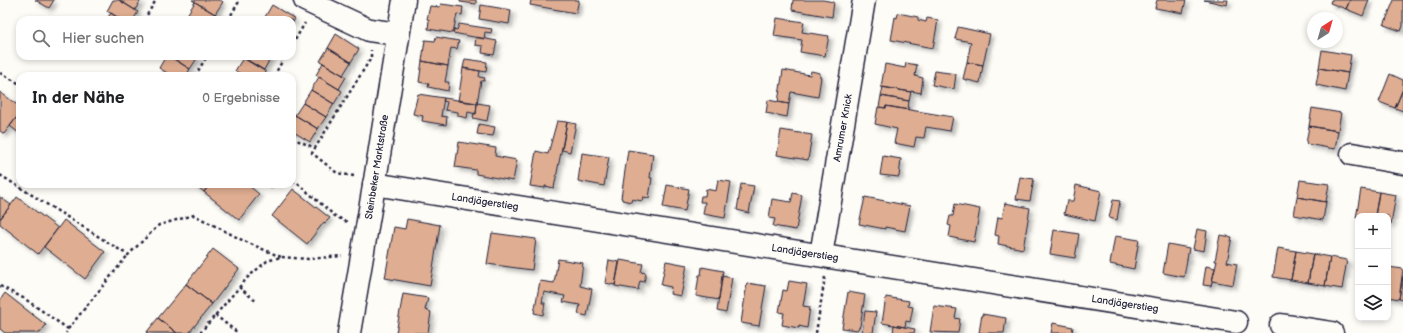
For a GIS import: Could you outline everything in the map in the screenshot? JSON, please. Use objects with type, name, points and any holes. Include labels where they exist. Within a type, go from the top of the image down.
[{"type":"street","name":"Steinbeker Marktstraße","points":[[349,333],[404,0]]},
{"type":"street","name":"Amrumer Knick","points":[[825,256],[864,0]]},
{"type":"street","points":[[310,3],[369,30],[398,34]]},
{"type":"street","points":[[1352,154],[1403,163]]},
{"type":"street","name":"Landjägerstieg","points":[[375,182],[411,190],[1236,322]]},
{"type":"street","points":[[1281,325],[1332,333]]},
{"type":"path","points":[[146,16],[156,0]]},
{"type":"path","points":[[230,16],[240,0]]},
{"type":"path","points":[[296,36],[310,3]]},
{"type":"path","points":[[369,30],[371,58],[312,153],[338,173],[375,182]]},
{"type":"path","points":[[197,72],[205,60]]},
{"type":"path","points":[[276,72],[283,60]]},
{"type":"path","points":[[0,73],[16,82]]},
{"type":"path","points":[[296,140],[315,148]]},
{"type":"path","points":[[0,175],[16,185]]},
{"type":"path","points":[[296,182],[335,216],[366,231]]},
{"type":"path","points":[[21,188],[128,255]]},
{"type":"path","points":[[66,333],[128,255],[159,225],[194,215],[244,241],[281,256],[308,259],[362,254]]},
{"type":"path","points":[[200,333],[248,277],[267,261],[281,256]]},
{"type":"path","points":[[816,333],[825,256]]},
{"type":"path","points":[[0,286],[25,299],[68,329]]},
{"type":"path","points":[[239,287],[257,302]]},
{"type":"path","points":[[215,315],[238,333]]},
{"type":"building","points":[[35,0],[54,0],[49,8]]},
{"type":"building","points":[[113,0],[119,0],[138,12],[136,16],[115,16],[107,11]]},
{"type":"building","points":[[119,0],[141,0],[135,10]]},
{"type":"building","points":[[192,0],[220,0],[223,2],[215,14]]},
{"type":"building","points":[[460,0],[476,0],[476,4],[460,2]]},
{"type":"building","points":[[531,0],[579,0],[576,13],[530,5]]},
{"type":"building","points":[[793,0],[823,0],[834,2],[832,17],[792,10]]},
{"type":"building","points":[[1157,0],[1186,0],[1183,13],[1155,8]]},
{"type":"building","points":[[1204,0],[1228,0],[1227,5]]},
{"type":"building","points":[[1331,0],[1350,0],[1346,9],[1330,3]]},
{"type":"building","points":[[1350,0],[1369,0],[1363,16],[1346,9]]},
{"type":"building","points":[[1394,0],[1403,0],[1403,26],[1401,31],[1384,25]]},
{"type":"building","points":[[195,2],[218,16],[189,16],[187,15]]},
{"type":"building","points":[[441,4],[463,7],[462,15],[457,14],[453,33],[428,29],[429,20],[427,19],[430,6],[440,7]]},
{"type":"building","points":[[272,5],[290,16],[266,16]]},
{"type":"building","points":[[481,5],[511,10],[509,24],[479,19]]},
{"type":"building","points":[[111,13],[116,16],[109,16]]},
{"type":"building","points":[[898,13],[918,17],[918,20],[926,22],[927,18],[938,20],[933,48],[891,40],[895,17],[897,18]]},
{"type":"building","points":[[777,18],[804,22],[802,32],[829,36],[825,56],[800,52],[802,40],[774,36]]},
{"type":"building","points":[[459,24],[492,29],[491,33],[485,32],[484,39],[453,33],[454,29],[457,30]]},
{"type":"building","points":[[958,27],[990,34],[983,65],[967,62],[971,42],[955,39]]},
{"type":"building","points":[[336,34],[359,49],[351,62],[328,48]]},
{"type":"building","points":[[436,37],[459,41],[457,49],[451,48],[448,66],[422,61],[425,40],[435,41]]},
{"type":"building","points":[[476,37],[497,41],[494,55],[482,53],[483,46],[475,45]]},
{"type":"building","points":[[328,48],[351,62],[343,75],[320,61]]},
{"type":"building","points":[[1322,50],[1351,55],[1348,73],[1319,68]]},
{"type":"building","points":[[465,59],[487,62],[486,72],[463,68]]},
{"type":"building","points":[[164,60],[175,60],[190,69],[188,72],[166,72],[159,68]]},
{"type":"building","points":[[175,60],[196,60],[190,69]]},
{"type":"building","points":[[242,60],[246,60],[266,72],[237,72],[235,71]]},
{"type":"building","points":[[248,60],[269,60],[264,70]]},
{"type":"building","points":[[422,61],[448,66],[445,82],[449,82],[448,91],[428,87],[429,84],[419,82]]},
{"type":"building","points":[[967,62],[983,65],[980,83],[963,79]]},
{"type":"building","points":[[323,63],[346,77],[339,89],[316,75]]},
{"type":"building","points":[[906,63],[917,65],[915,76],[923,78],[921,93],[881,87],[885,64],[905,68]]},
{"type":"building","points":[[463,68],[480,71],[479,77],[485,78],[484,81],[481,81],[477,103],[458,101]]},
{"type":"building","points":[[1319,68],[1348,73],[1345,91],[1316,85]]},
{"type":"building","points":[[783,70],[810,75],[811,71],[820,73],[821,77],[818,97],[791,92],[789,104],[778,102]]},
{"type":"building","points":[[935,71],[956,74],[954,89],[932,85]]},
{"type":"building","points":[[1390,74],[1403,80],[1403,89],[1395,108],[1379,102]]},
{"type":"building","points":[[319,77],[342,91],[334,104],[311,90]]},
{"type":"building","points":[[883,87],[911,92],[909,101],[881,96]]},
{"type":"building","points":[[1403,89],[1403,111],[1395,108]]},
{"type":"building","points":[[311,90],[334,104],[326,117],[303,103]]},
{"type":"building","points":[[0,92],[16,104],[16,118],[4,134],[0,131]]},
{"type":"building","points":[[418,94],[444,98],[441,116],[447,117],[446,125],[422,121],[423,116],[413,114]]},
{"type":"building","points":[[881,96],[909,101],[908,110],[886,106],[886,108],[879,107]]},
{"type":"building","points":[[444,98],[477,103],[476,114],[468,112],[467,118],[458,116],[458,112],[445,110],[447,102],[443,101]]},
{"type":"building","points":[[768,100],[789,104],[787,117],[766,113]]},
{"type":"building","points":[[303,103],[326,117],[318,129],[296,116]]},
{"type":"building","points":[[477,103],[490,105],[487,121],[473,118],[474,113],[476,114]]},
{"type":"building","points":[[886,106],[953,117],[950,131],[926,127],[924,138],[916,137],[914,147],[894,143],[897,129],[875,124],[878,107],[886,108]]},
{"type":"building","points":[[1312,108],[1341,113],[1338,131],[1309,126]]},
{"type":"building","points":[[296,116],[318,129],[310,142],[296,133]]},
{"type":"building","points":[[16,118],[16,131],[10,126]]},
{"type":"building","points":[[557,121],[567,122],[554,188],[545,186],[545,188],[530,186],[536,151],[548,154]]},
{"type":"building","points":[[567,122],[576,124],[570,152],[562,150]]},
{"type":"building","points":[[479,124],[495,127],[493,136],[477,134]]},
{"type":"building","points":[[1309,126],[1338,131],[1335,149],[1306,144]]},
{"type":"building","points":[[781,130],[812,135],[808,160],[777,155]]},
{"type":"building","points":[[459,142],[496,148],[495,156],[517,160],[513,181],[476,174],[476,170],[455,167]]},
{"type":"building","points":[[628,150],[653,154],[649,198],[643,197],[642,201],[632,199],[631,202],[622,200],[621,198]]},
{"type":"building","points":[[582,153],[609,157],[604,186],[578,181]]},
{"type":"building","points":[[883,156],[901,159],[899,177],[880,175]]},
{"type":"building","points":[[1020,177],[1034,179],[1030,201],[1016,199]]},
{"type":"building","points":[[718,180],[731,182],[725,218],[703,214],[705,202],[700,202],[701,196],[705,196],[706,189],[716,191]]},
{"type":"building","points":[[1300,180],[1329,184],[1326,202],[1297,197]]},
{"type":"building","points":[[741,184],[754,186],[749,213],[737,210]]},
{"type":"building","points":[[667,185],[689,189],[685,211],[663,207]]},
{"type":"building","points":[[1076,185],[1101,191],[1095,221],[1064,214],[1067,201],[1073,201]]},
{"type":"building","points":[[199,188],[207,188],[204,192]]},
{"type":"building","points":[[207,188],[252,188],[259,194],[239,220],[204,192]]},
{"type":"building","points":[[293,189],[330,218],[325,223],[324,222],[307,244],[272,216]]},
{"type":"building","points":[[1361,189],[1379,192],[1376,213],[1357,213]]},
{"type":"building","points":[[1379,192],[1396,195],[1391,224],[1391,213],[1376,213]]},
{"type":"building","points":[[793,193],[802,195],[796,230],[773,226],[775,219],[769,218],[772,199],[791,202]]},
{"type":"building","points":[[0,197],[11,205],[0,219]]},
{"type":"building","points":[[17,197],[58,228],[38,254],[0,224],[0,219]]},
{"type":"building","points":[[865,197],[910,206],[905,231],[859,224]]},
{"type":"building","points":[[1297,197],[1326,202],[1323,220],[1294,215]]},
{"type":"building","points":[[1113,200],[1120,201],[1117,220],[1109,218]]},
{"type":"building","points":[[1005,203],[1030,208],[1023,249],[998,244],[999,236],[995,235],[998,217],[1002,218]]},
{"type":"building","points":[[955,204],[980,209],[974,242],[949,237],[951,226],[948,225],[950,216],[953,216]]},
{"type":"building","points":[[407,219],[440,225],[430,286],[385,278],[394,227],[405,229]]},
{"type":"building","points":[[64,220],[105,252],[85,279],[44,247]]},
{"type":"building","points":[[1197,229],[1207,231],[1204,251],[1193,249]]},
{"type":"building","points":[[1054,230],[1079,234],[1075,258],[1050,254]]},
{"type":"building","points":[[492,233],[536,239],[532,270],[487,264]]},
{"type":"building","points":[[1220,235],[1232,237],[1227,262],[1237,264],[1233,285],[1212,281],[1217,261],[1215,261]]},
{"type":"building","points":[[1115,236],[1139,240],[1134,269],[1110,264]]},
{"type":"building","points":[[1168,244],[1189,248],[1184,277],[1163,273]]},
{"type":"building","points":[[1278,248],[1296,251],[1291,280],[1273,277]]},
{"type":"building","points":[[213,249],[239,269],[212,304],[186,284]]},
{"type":"building","points":[[1296,251],[1313,254],[1308,283],[1291,280]]},
{"type":"building","points":[[1313,254],[1330,257],[1325,286],[1308,283]]},
{"type":"building","points":[[1330,257],[1347,260],[1342,289],[1325,286]]},
{"type":"building","points":[[558,259],[583,263],[580,286],[592,289],[587,316],[578,314],[580,305],[563,302],[565,296],[544,292],[542,303],[545,303],[543,315],[534,313],[540,281],[554,283]]},
{"type":"building","points":[[609,260],[619,262],[615,285],[605,283]]},
{"type":"building","points":[[620,260],[643,264],[641,272],[646,273],[644,282],[640,281],[638,290],[615,286]]},
{"type":"building","points":[[666,261],[687,265],[681,296],[670,294],[671,287],[661,285]]},
{"type":"building","points":[[1206,266],[1215,268],[1211,286],[1203,285]]},
{"type":"building","points":[[702,267],[723,271],[719,300],[696,296],[699,275],[701,275]]},
{"type":"building","points":[[1391,267],[1403,269],[1399,299],[1391,298]]},
{"type":"building","points":[[722,276],[732,278],[726,313],[717,311]]},
{"type":"building","points":[[1403,276],[1403,300],[1399,299]]},
{"type":"building","points":[[789,281],[807,284],[803,306],[810,307],[807,328],[782,325],[784,313],[779,312],[783,290],[787,291]]},
{"type":"building","points":[[747,283],[766,286],[759,326],[741,323]]},
{"type":"building","points":[[186,284],[212,304],[189,333],[177,333],[158,318]]},
{"type":"building","points":[[848,292],[865,295],[860,326],[857,330],[842,328]]},
{"type":"building","points":[[5,293],[46,325],[40,333],[5,333],[0,329],[0,300]]},
{"type":"building","points":[[403,294],[428,298],[425,310],[431,312],[428,333],[396,333]]},
{"type":"building","points":[[886,297],[909,301],[908,306],[913,307],[910,322],[906,321],[905,327],[882,323]]},
{"type":"building","points":[[934,306],[957,309],[955,318],[960,319],[958,333],[930,332]]},
{"type":"building","points":[[865,311],[876,312],[873,333],[862,333]]},
{"type":"building","points":[[982,314],[1006,318],[1004,333],[979,333]]},
{"type":"building","points":[[158,318],[177,333],[146,333]]},
{"type":"building","points":[[1053,323],[1073,327],[1072,333],[1051,333]]},
{"type":"building","points":[[894,325],[915,329],[914,333],[893,333]]}]
